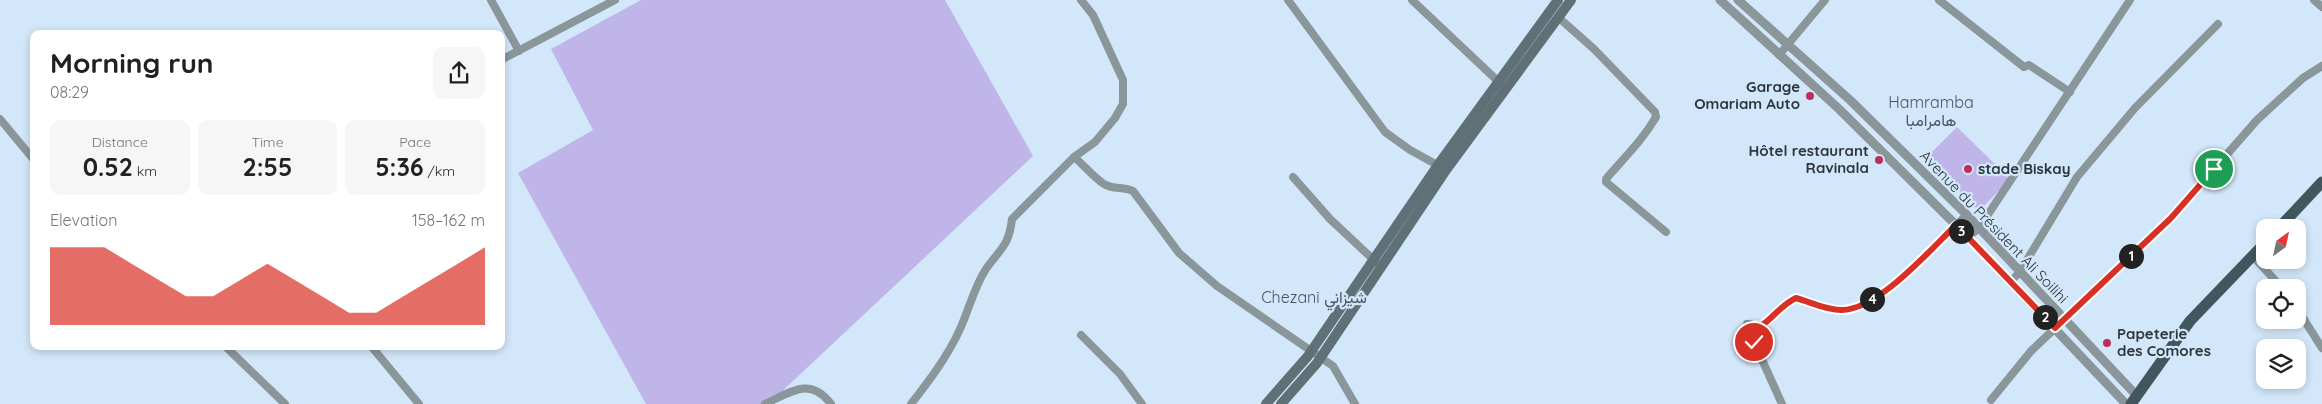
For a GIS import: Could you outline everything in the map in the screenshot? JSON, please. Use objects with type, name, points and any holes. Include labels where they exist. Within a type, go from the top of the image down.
[{"type":"main road","points":[[1280,404],[1317,353],[1377,262],[1558,0]]},
{"type":"main road","points":[[1501,84],[1571,0]]},
{"type":"main road","points":[[2287,219],[2322,182]]},
{"type":"main road","points":[[2134,400],[2190,321],[2256,253]]},
{"type":"main road","points":[[1266,404],[1317,353]]},
{"type":"street","points":[[491,0],[518,51]]},
{"type":"street","points":[[505,58],[615,0]]},
{"type":"street","points":[[911,404],[930,379],[959,332],[986,270],[1002,250],[1010,232],[1012,218],[1074,157],[1095,142],[1115,118],[1122,104],[1122,80],[1093,15],[1081,0]]},
{"type":"street","points":[[1288,0],[1385,132],[1442,168]]},
{"type":"street","points":[[1412,0],[1501,84]]},
{"type":"street","name":"Avenue du Président Ali Soilihi","points":[[1720,0],[1839,109],[1956,225],[2126,404]]},
{"type":"street","name":"Avenue du Président Ali Soilihi","points":[[1738,0],[1850,100],[1967,215],[2064,320],[2134,400]]},
{"type":"street","points":[[1779,55],[1825,0]]},
{"type":"street","points":[[1939,0],[2024,67],[2028,65],[2070,92]]},
{"type":"street","points":[[1968,237],[1979,228],[2130,0]]},
{"type":"street","points":[[2314,0],[2322,7]]},
{"type":"street","points":[[1558,17],[1594,48],[1655,112],[1656,117],[1643,139],[1612,172],[1606,179],[1606,182],[1666,232]]},
{"type":"street","points":[[2011,281],[2019,272],[2077,177],[2135,108],[2218,24]]},
{"type":"street","points":[[1991,400],[2016,367],[2171,218],[2257,120],[2302,78],[2322,66]]},
{"type":"street","points":[[0,119],[30,155]]},
{"type":"street","points":[[1074,157],[1103,184],[1114,188],[1125,187],[1133,191],[1179,253],[1217,286],[1317,353],[1337,371],[1348,395],[1355,404]]},
{"type":"street","points":[[1293,177],[1330,219],[1377,262]]},
{"type":"street","points":[[1782,404],[1754,342],[1751,325],[1761,326],[1773,318],[1783,304],[1796,298],[1839,310],[1856,309],[1888,290],[1967,215]]},
{"type":"street","points":[[2253,256],[2274,279]]},
{"type":"street","points":[[2306,323],[2322,348]]},
{"type":"street","points":[[1081,335],[1120,374],[1142,404]]},
{"type":"street","points":[[229,350],[286,404]]},
{"type":"street","points":[[374,350],[419,404]]},
{"type":"street","points":[[765,404],[798,389],[812,388],[824,394],[832,404]]},
{"type":"shaded area","points":[[641,0],[945,0],[1033,156],[777,396],[762,404],[646,404],[518,173],[593,130],[551,49]]},
{"type":"shaded area","name":"stade Biskay","points":[[1957,127],[2010,179],[1979,211],[1926,158]]},
{"type":"place","name":"Garage Omariam Auto","points":[[1810,96]]},
{"type":"place","name":"Hôtel restaurant Ravinala","points":[[1879,160]]},
{"type":"place","name":"stade Biskay","points":[[1968,169]]},
{"type":"place","name":"Papeterie des Comores","points":[[2107,343]]},
{"type":"district","name":"Hamramba هامرامبا","points":[[1931,111]]},
{"type":"district","name":"Chezani شيزاني","points":[[1314,297]]},
{"type":"route","points":[[1754,342],[1755,325],[1761,326],[1773,318],[1783,304],[1796,298],[1839,310],[1856,309],[1888,290],[1956,225],[2055,328],[2171,218],[2214,169]]}]
